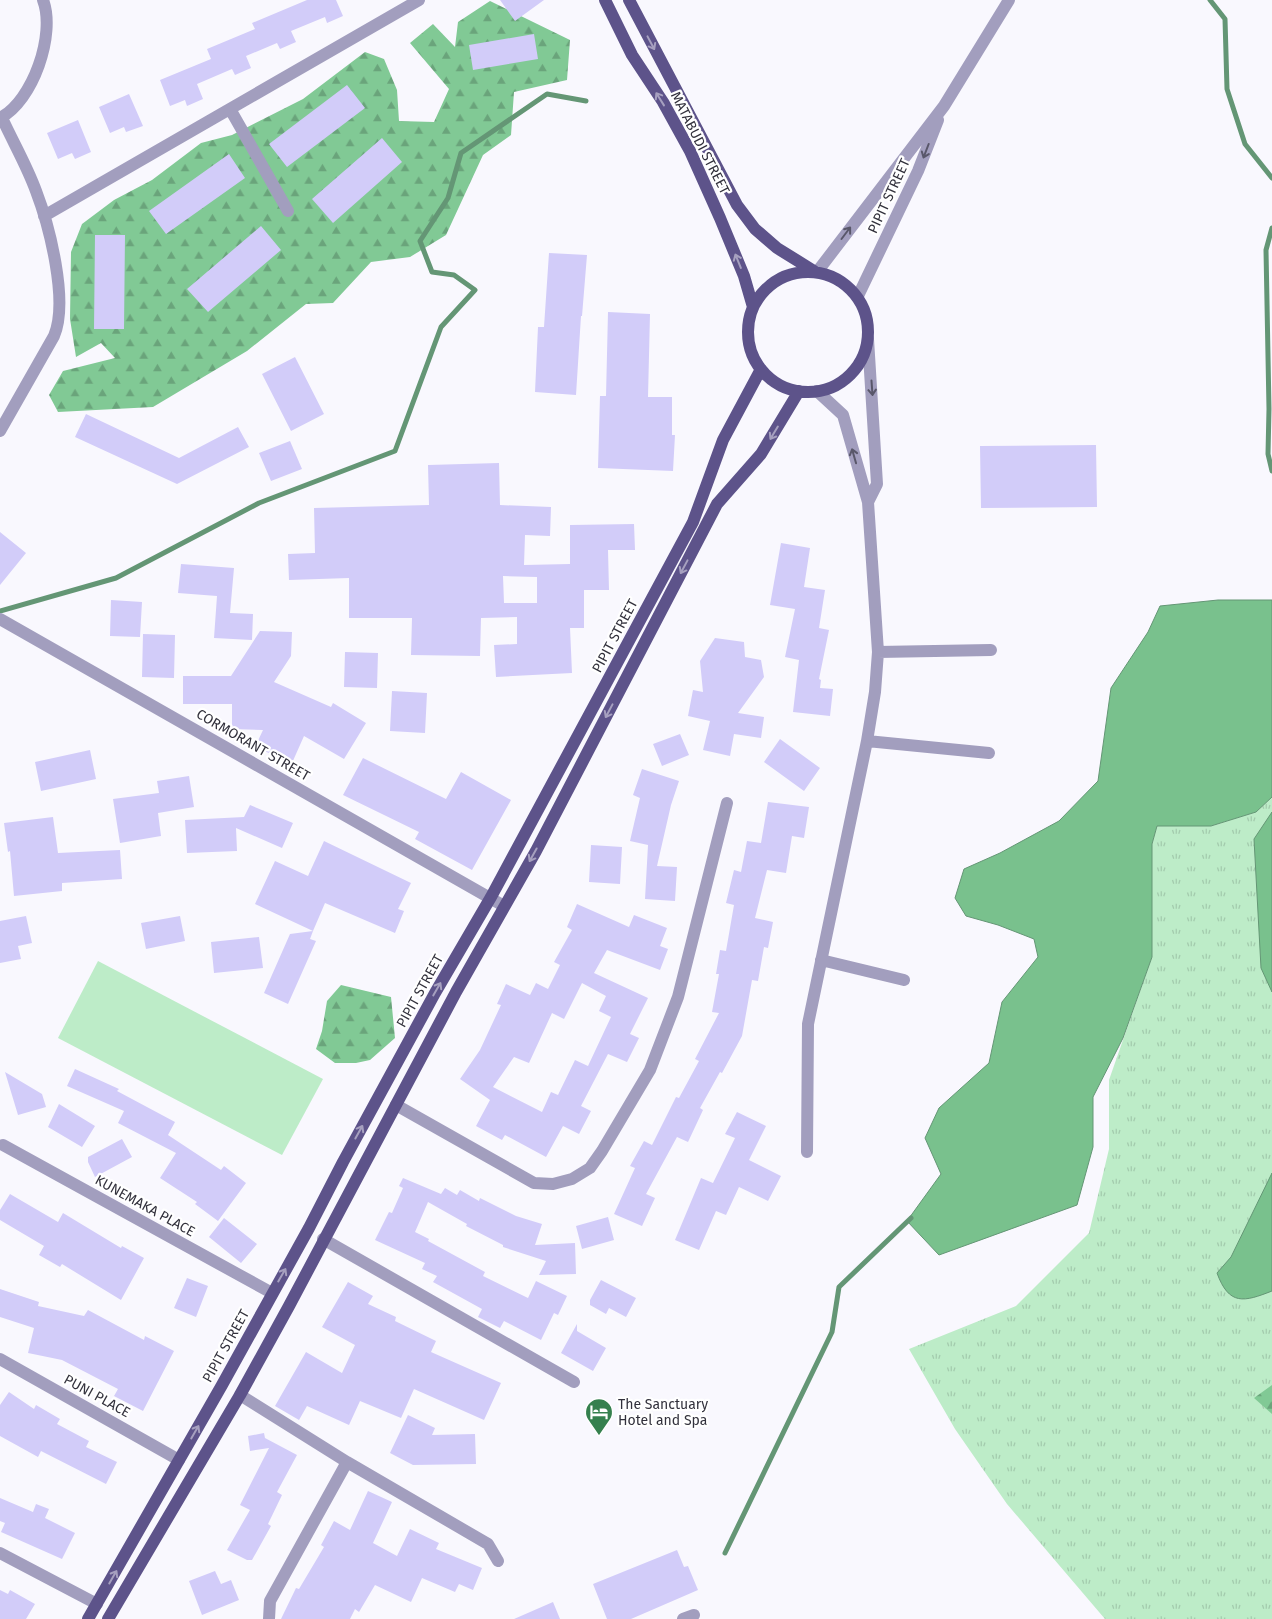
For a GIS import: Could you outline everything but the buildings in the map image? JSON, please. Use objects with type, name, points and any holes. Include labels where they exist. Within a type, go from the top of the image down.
[{"type":"main road","name":"MATABUDI STREET","points":[[604,0],[632,54],[663,102],[690,151],[744,276],[753,307]]},
{"type":"main road","name":"MATABUDI STREET","points":[[629,0],[737,205],[754,229],[776,248],[816,272]]},
{"type":"main road","points":[[800,272],[816,272],[832,276],[858,296],[865,310],[868,324],[868,339],[863,358],[852,374],[836,385],[817,391],[799,391],[784,387],[771,379],[752,355],[748,339],[748,323],[753,307],[761,294],[785,276],[800,272]]},
{"type":"main road","name":"PIPIT STREET","points":[[88,1619],[222,1386],[309,1228],[434,993],[491,897],[693,522],[723,440],[761,368]]},
{"type":"main road","name":"PIPIT STREET","points":[[108,1619],[240,1394],[289,1306],[323,1239],[504,906],[536,851],[717,504],[761,454],[799,391]]},
{"type":"street","points":[[0,431],[58,327],[60,313],[56,268],[44,216],[36,190],[1,118],[20,100],[34,76],[43,54],[46,8],[43,0]]},
{"type":"street","points":[[44,216],[419,0]]},
{"type":"street","name":"PIPIT STREET","points":[[816,272],[944,106],[1008,0]]},
{"type":"street","name":"PIPIT STREET","points":[[858,296],[918,171],[944,106]]},
{"type":"street","points":[[230,109],[288,211]]},
{"type":"street","points":[[868,339],[877,484],[868,502]]},
{"type":"street","points":[[807,1152],[808,1024],[867,741],[878,652],[868,502],[843,415],[817,391]]},
{"type":"street","name":"CORMORANT STREET","points":[[0,619],[504,906]]},
{"type":"street","points":[[878,652],[991,650]]},
{"type":"street","points":[[867,741],[989,753]]},
{"type":"street","points":[[396,1105],[534,1183],[553,1184],[572,1179],[590,1168],[650,1070],[678,997],[727,803]]},
{"type":"street","points":[[821,960],[904,980]]},
{"type":"street","name":"KUNEMAKA PLACE","points":[[2,1145],[272,1293]]},
{"type":"street","points":[[323,1239],[574,1382]]},
{"type":"street","name":"PUNI PLACE","points":[[0,1359],[179,1460]]},
{"type":"street","points":[[240,1394],[347,1462],[488,1544],[498,1561]]},
{"type":"street","points":[[269,1619],[270,1601],[347,1462]]},
{"type":"street","points":[[0,1553],[97,1604]]},
{"type":"green space","points":[[490,1],[570,40],[567,80],[514,92],[511,135],[483,155],[446,235],[410,257],[371,262],[333,303],[306,304],[247,351],[153,407],[58,412],[49,395],[63,371],[115,358],[101,343],[76,357],[70,319],[71,252],[82,224],[114,200],[152,180],[201,143],[232,135],[303,99],[365,52],[384,59],[397,90],[399,121],[434,122],[449,89],[410,43],[433,24],[455,47],[458,22]]},
{"type":"green space","points":[[1272,797],[1272,1619],[1105,1619],[1007,1504],[955,1429],[909,1349],[1016,1306],[1089,1233],[1109,1149],[1109,1080],[1152,957],[1152,844],[1157,826],[1212,826],[1256,812]]},
{"type":"green space","points":[[98,961],[323,1079],[282,1155],[58,1038]]},
{"type":"green space","points":[[341,985],[391,997],[395,1038],[370,1060],[356,1063],[335,1063],[316,1049],[322,1031],[327,1001]]},
{"type":"green space","points":[[1272,1385],[1272,1414],[1254,1398]]},
{"type":"shaded area","points":[[1218,600],[1272,600],[1272,797],[1256,812],[1211,826],[1157,826],[1152,844],[1152,957],[1123,1038],[1093,1097],[1093,1147],[1077,1205],[939,1255],[907,1221],[941,1174],[925,1138],[939,1108],[989,1063],[1002,1002],[1038,957],[1034,939],[998,925],[966,916],[955,898],[964,869],[1000,853],[1059,821],[1098,781],[1111,688],[1148,632],[1160,606]]},
{"type":"shaded area","points":[[1272,812],[1272,992],[1261,968],[1254,839]]},
{"type":"shaded area","points":[[1272,1173],[1272,1291],[1245,1299],[1232,1296],[1222,1284],[1217,1273],[1231,1257]]},
{"type":"waterway","points":[[1210,0],[1225,19],[1227,89],[1245,144],[1272,178]]},
{"type":"waterway","points":[[0,611],[116,578],[259,503],[395,451],[441,327],[475,290],[454,275],[432,272],[420,241],[448,198],[461,153],[547,94],[586,101]]},
{"type":"waterway","points":[[1272,228],[1266,250],[1268,454],[1272,471]]},
{"type":"waterway","points":[[725,1553],[832,1332],[839,1287],[911,1218]]},
{"type":"place","name":"The Sanctuary Hotel and Spa","points":[[599,1436]]}]
